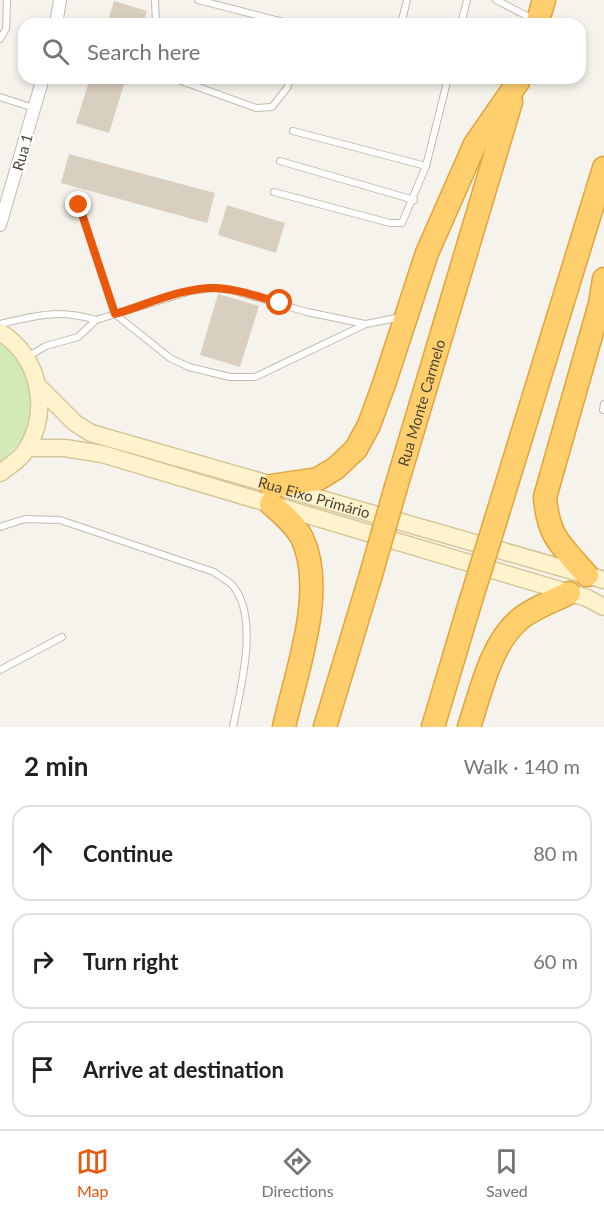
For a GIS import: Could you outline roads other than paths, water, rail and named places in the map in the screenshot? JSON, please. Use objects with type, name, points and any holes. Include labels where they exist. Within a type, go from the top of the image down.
[{"type":"highway","points":[[539,18],[544,0]]},
{"type":"highway","points":[[284,727],[313,587],[309,558],[301,537],[271,495],[318,479],[336,468],[356,449],[376,404],[427,252],[475,144],[515,84]]},
{"type":"highway","name":"Rua Monte Carmelo","points":[[325,727],[517,84]]},
{"type":"highway","points":[[434,727],[604,168]]},
{"type":"highway","points":[[595,577],[557,541],[547,522],[545,497],[600,304],[604,279]]},
{"type":"highway","points":[[469,727],[488,671],[502,640],[520,619],[569,593]]},
{"type":"street","points":[[57,18],[60,0]]},
{"type":"street","name":"Rua 1","points":[[0,225],[41,84]]},
{"type":"street","points":[[0,332],[11,339],[27,357],[39,387],[39,416],[27,448],[0,473]]},
{"type":"street","name":"Rua Eixo Primário","points":[[39,387],[75,423],[91,433],[569,593],[604,608]]},
{"type":"street","name":"Rua Eixo Primário","points":[[27,448],[65,448],[102,454],[595,577]]},
{"type":"lane","points":[[0,39],[6,29],[8,0]]},
{"type":"lane","points":[[154,0],[156,18]]},
{"type":"lane","points":[[198,0],[268,18]]},
{"type":"lane","points":[[402,18],[407,0]]},
{"type":"lane","points":[[462,18],[467,0]]},
{"type":"lane","points":[[496,0],[528,18]]},
{"type":"lane","points":[[190,84],[256,108],[272,107],[289,84]]},
{"type":"lane","points":[[274,192],[390,223],[402,223],[414,200],[426,166],[446,84]]},
{"type":"lane","points":[[0,97],[34,108]]},
{"type":"lane","points":[[293,131],[426,166]]},
{"type":"lane","points":[[280,161],[414,200]]},
{"type":"lane","points":[[79,205],[115,314],[170,358],[189,367],[230,377],[262,374],[366,324],[405,316]]},
{"type":"lane","points":[[27,357],[46,346],[78,337],[96,320],[191,291],[213,288],[231,290],[307,312],[366,324]]},
{"type":"lane","points":[[0,324],[42,314],[72,313],[96,320]]},
{"type":"lane","points":[[0,527],[25,519],[60,520],[214,572],[234,587],[243,612],[249,646],[233,727]]},
{"type":"lane","points":[[0,670],[62,637]]}]
